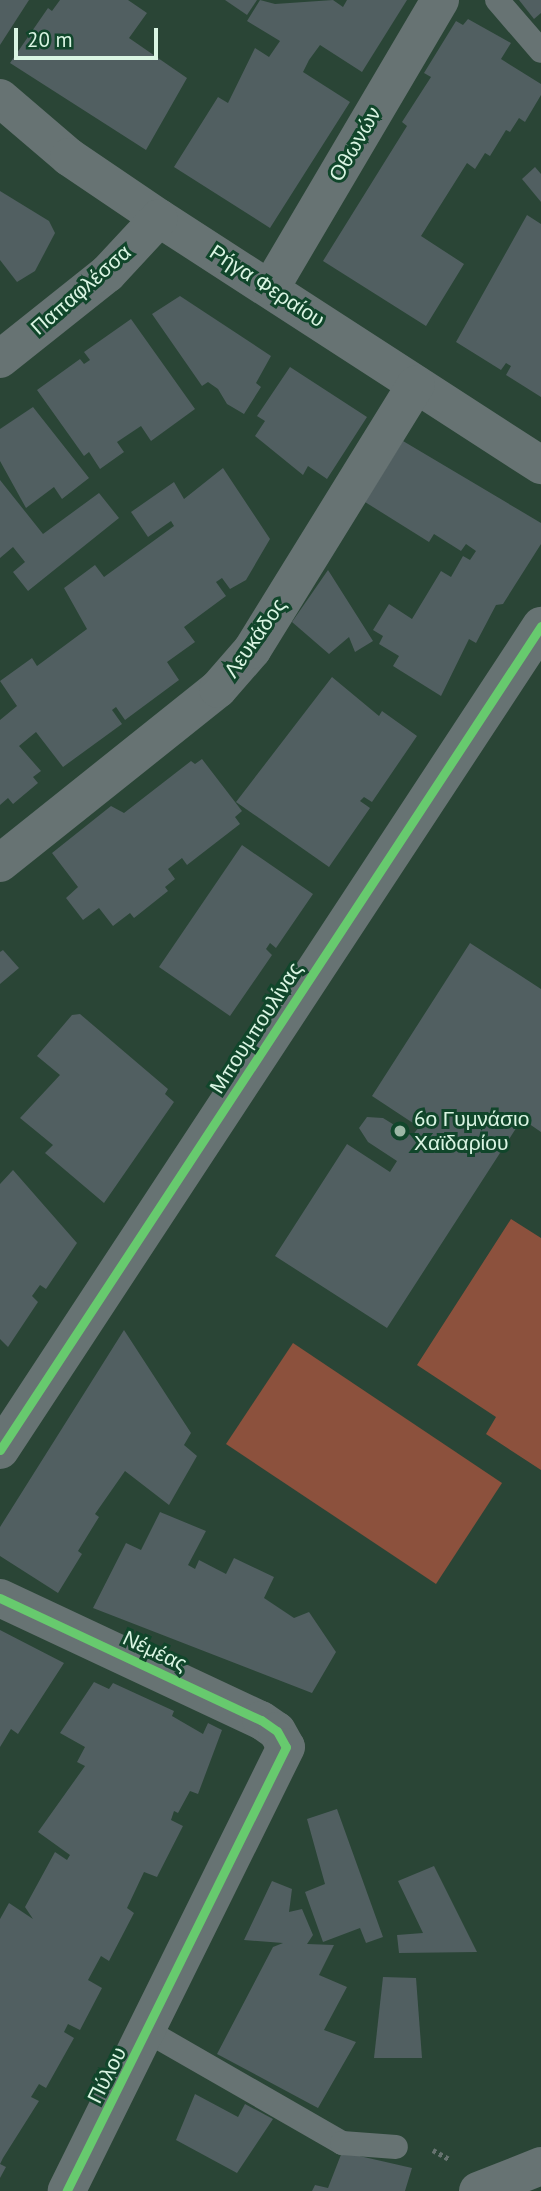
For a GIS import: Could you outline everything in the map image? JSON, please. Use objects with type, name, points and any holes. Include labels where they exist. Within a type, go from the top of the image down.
[{"type":"street","name":"Οθωνών","points":[[271,287],[440,0]]},
{"type":"street","name":"Ρήγα Φεραίου","points":[[0,97],[69,156],[159,218],[271,287],[541,465]]},
{"type":"street","name":"Παπαφλέσσα","points":[[0,359],[107,274],[159,218]]},
{"type":"street","name":"Λευκάδος","points":[[0,863],[226,680],[252,650],[416,384]]},
{"type":"street","name":"Μπουμπουλίνας","points":[[0,1450],[541,626]]},
{"type":"street","name":"Νέμέας","points":[[0,1598],[261,1720],[277,1731],[286,1746]]},
{"type":"street","name":"Πύλου","points":[[67,2191],[149,2032],[286,1746]]},
{"type":"street","points":[[478,2191],[541,2166]]},
{"type":"lane","points":[[497,0],[541,51]]},
{"type":"lane","points":[[149,2032],[342,2143],[396,2147]]},
{"type":"shaded area","points":[[511,1219],[541,1238],[541,1470],[486,1434],[496,1417],[417,1365]]},
{"type":"shaded area","points":[[293,1343],[502,1483],[436,1584],[226,1444]]},
{"type":"building","points":[[0,0],[29,0],[0,45]]},
{"type":"building","points":[[60,0],[128,0],[147,13],[129,38],[187,78],[146,150],[10,63],[48,8],[52,11]]},
{"type":"building","points":[[225,0],[257,0],[247,15]]},
{"type":"building","points":[[260,0],[275,4],[333,0],[343,7],[347,0],[407,0],[362,72],[320,45],[309,60],[303,72],[350,102],[270,228],[174,167],[218,97],[228,103],[255,48],[269,57],[280,41],[247,21]]},
{"type":"building","points":[[519,0],[541,0],[541,13],[534,19]]},
{"type":"building","points":[[468,19],[511,43],[501,59],[541,84],[541,95],[525,122],[519,118],[510,132],[506,130],[490,156],[485,153],[475,169],[467,163],[421,236],[464,264],[426,326],[323,261],[407,126],[402,122],[431,77],[424,73],[456,21],[463,25]]},
{"type":"building","points":[[535,167],[541,174],[541,202],[522,179]]},
{"type":"building","points":[[0,191],[49,221],[55,233],[35,271],[17,282],[0,260]]},
{"type":"building","points":[[527,215],[541,224],[541,397],[506,375],[511,366],[506,363],[501,370],[456,342]]},
{"type":"building","points":[[180,296],[271,356],[256,383],[261,387],[244,414],[227,404],[218,389],[208,382],[202,386],[152,314]]},
{"type":"building","points":[[131,319],[195,409],[151,441],[141,426],[117,442],[124,452],[100,469],[89,452],[84,456],[37,390],[80,359],[84,364],[90,360],[84,352]]},
{"type":"building","points":[[290,367],[367,417],[327,479],[308,466],[303,475],[255,436],[265,421],[257,416]]},
{"type":"building","points":[[33,407],[89,478],[62,499],[54,487],[26,508],[0,461],[0,429]]},
{"type":"building","points":[[403,441],[541,523],[541,544],[503,604],[496,605],[476,643],[469,639],[441,696],[393,666],[399,656],[379,644],[383,636],[373,630],[389,604],[412,619],[441,571],[451,577],[463,556],[470,560],[476,551],[466,544],[461,551],[434,534],[429,542],[365,502]]},
{"type":"building","points":[[223,468],[270,539],[246,580],[230,589],[222,578],[216,582],[226,596],[184,627],[195,642],[167,662],[179,680],[125,720],[116,707],[112,710],[122,724],[63,767],[36,732],[19,746],[41,771],[33,777],[38,783],[13,804],[8,798],[0,805],[0,720],[17,706],[0,681],[32,658],[37,666],[87,629],[64,588],[95,565],[104,577],[174,526],[171,521],[148,537],[131,512],[174,482],[184,499]]},
{"type":"building","points":[[0,480],[43,534],[99,493],[119,518],[28,591],[13,572],[25,562],[13,547],[0,558]]},
{"type":"building","points":[[328,570],[373,641],[355,652],[349,637],[329,654],[292,622]]},
{"type":"building","points":[[332,677],[379,716],[382,711],[417,736],[372,802],[364,797],[360,801],[370,808],[329,867],[236,802]]},
{"type":"building","points":[[202,759],[242,811],[235,817],[240,824],[187,865],[182,858],[168,869],[175,879],[165,887],[168,891],[134,918],[130,913],[113,926],[99,908],[83,920],[66,898],[78,887],[52,853],[111,806],[124,813],[191,761],[195,764]]},
{"type":"building","points":[[242,845],[313,894],[276,948],[270,943],[266,949],[272,955],[230,1016],[159,967]]},
{"type":"building","points":[[470,943],[541,989],[541,1132],[522,1119],[387,1328],[275,1256],[347,1144],[390,1172],[397,1161],[368,1142],[359,1128],[367,1117],[383,1118],[412,1136],[419,1127],[372,1096]]},
{"type":"building","points":[[3,950],[19,968],[0,984],[0,952]]},
{"type":"building","points":[[80,1014],[168,1089],[165,1094],[174,1102],[104,1203],[45,1153],[53,1145],[20,1118],[60,1075],[37,1056],[72,1015]]},
{"type":"building","points":[[13,1170],[77,1243],[46,1289],[40,1285],[32,1296],[38,1302],[8,1347],[0,1339],[0,1184]]},
{"type":"building","points":[[124,1330],[191,1433],[184,1445],[197,1456],[169,1505],[125,1471],[95,1514],[99,1517],[78,1551],[82,1554],[58,1593],[0,1556],[0,1527]]},
{"type":"building","points":[[160,1512],[206,1531],[188,1565],[195,1569],[199,1560],[226,1574],[234,1558],[274,1577],[264,1598],[294,1618],[309,1612],[336,1652],[312,1693],[93,1608],[126,1543],[141,1550]]},
{"type":"building","points":[[0,1630],[64,1663],[18,1734],[11,1729],[0,1747]]},
{"type":"building","points":[[94,1682],[109,1689],[113,1683],[174,1711],[172,1716],[203,1734],[208,1723],[222,1730],[198,1794],[190,1791],[178,1813],[174,1811],[171,1820],[183,1826],[157,1877],[144,1872],[127,1908],[134,1913],[109,1961],[101,1956],[88,1980],[102,1988],[80,2030],[68,2024],[64,2032],[74,2038],[46,2088],[39,2084],[31,2097],[39,2101],[0,2164],[0,1919],[9,1903],[33,1919],[25,1907],[55,1852],[67,1860],[70,1855],[38,1832],[85,1766],[77,1762],[85,1747],[60,1733]]},
{"type":"building","points":[[337,1809],[383,1937],[366,1943],[360,1928],[323,1942],[305,1892],[325,1884],[307,1819]]},
{"type":"building","points":[[434,1866],[477,1952],[399,1953],[397,1935],[423,1933],[398,1881]]},
{"type":"building","points":[[272,1881],[292,1889],[289,1912],[302,1909],[313,1935],[307,1944],[334,1945],[319,1975],[347,1987],[324,2030],[356,2042],[318,2108],[217,2054],[273,1947],[283,1943],[244,1940]]},
{"type":"building","points":[[383,1977],[416,1978],[422,2058],[374,2058]]},
{"type":"building","points":[[195,2094],[238,2117],[245,2104],[273,2119],[237,2173],[176,2140]]},
{"type":"building","points":[[342,2152],[412,2168],[405,2191],[312,2191],[315,2185],[328,2188]]},
{"type":"building","points":[[0,2164],[6,2167],[0,2178]]},
{"type":"cycle path","points":[[0,1450],[541,626]]},
{"type":"cycle path","points":[[0,1598],[261,1720],[277,1731],[286,1747],[67,2191]]},
{"type":"place","name":"6ο Γυμνάσιο Χαϊδαρίου","points":[[400,1131]]}]
